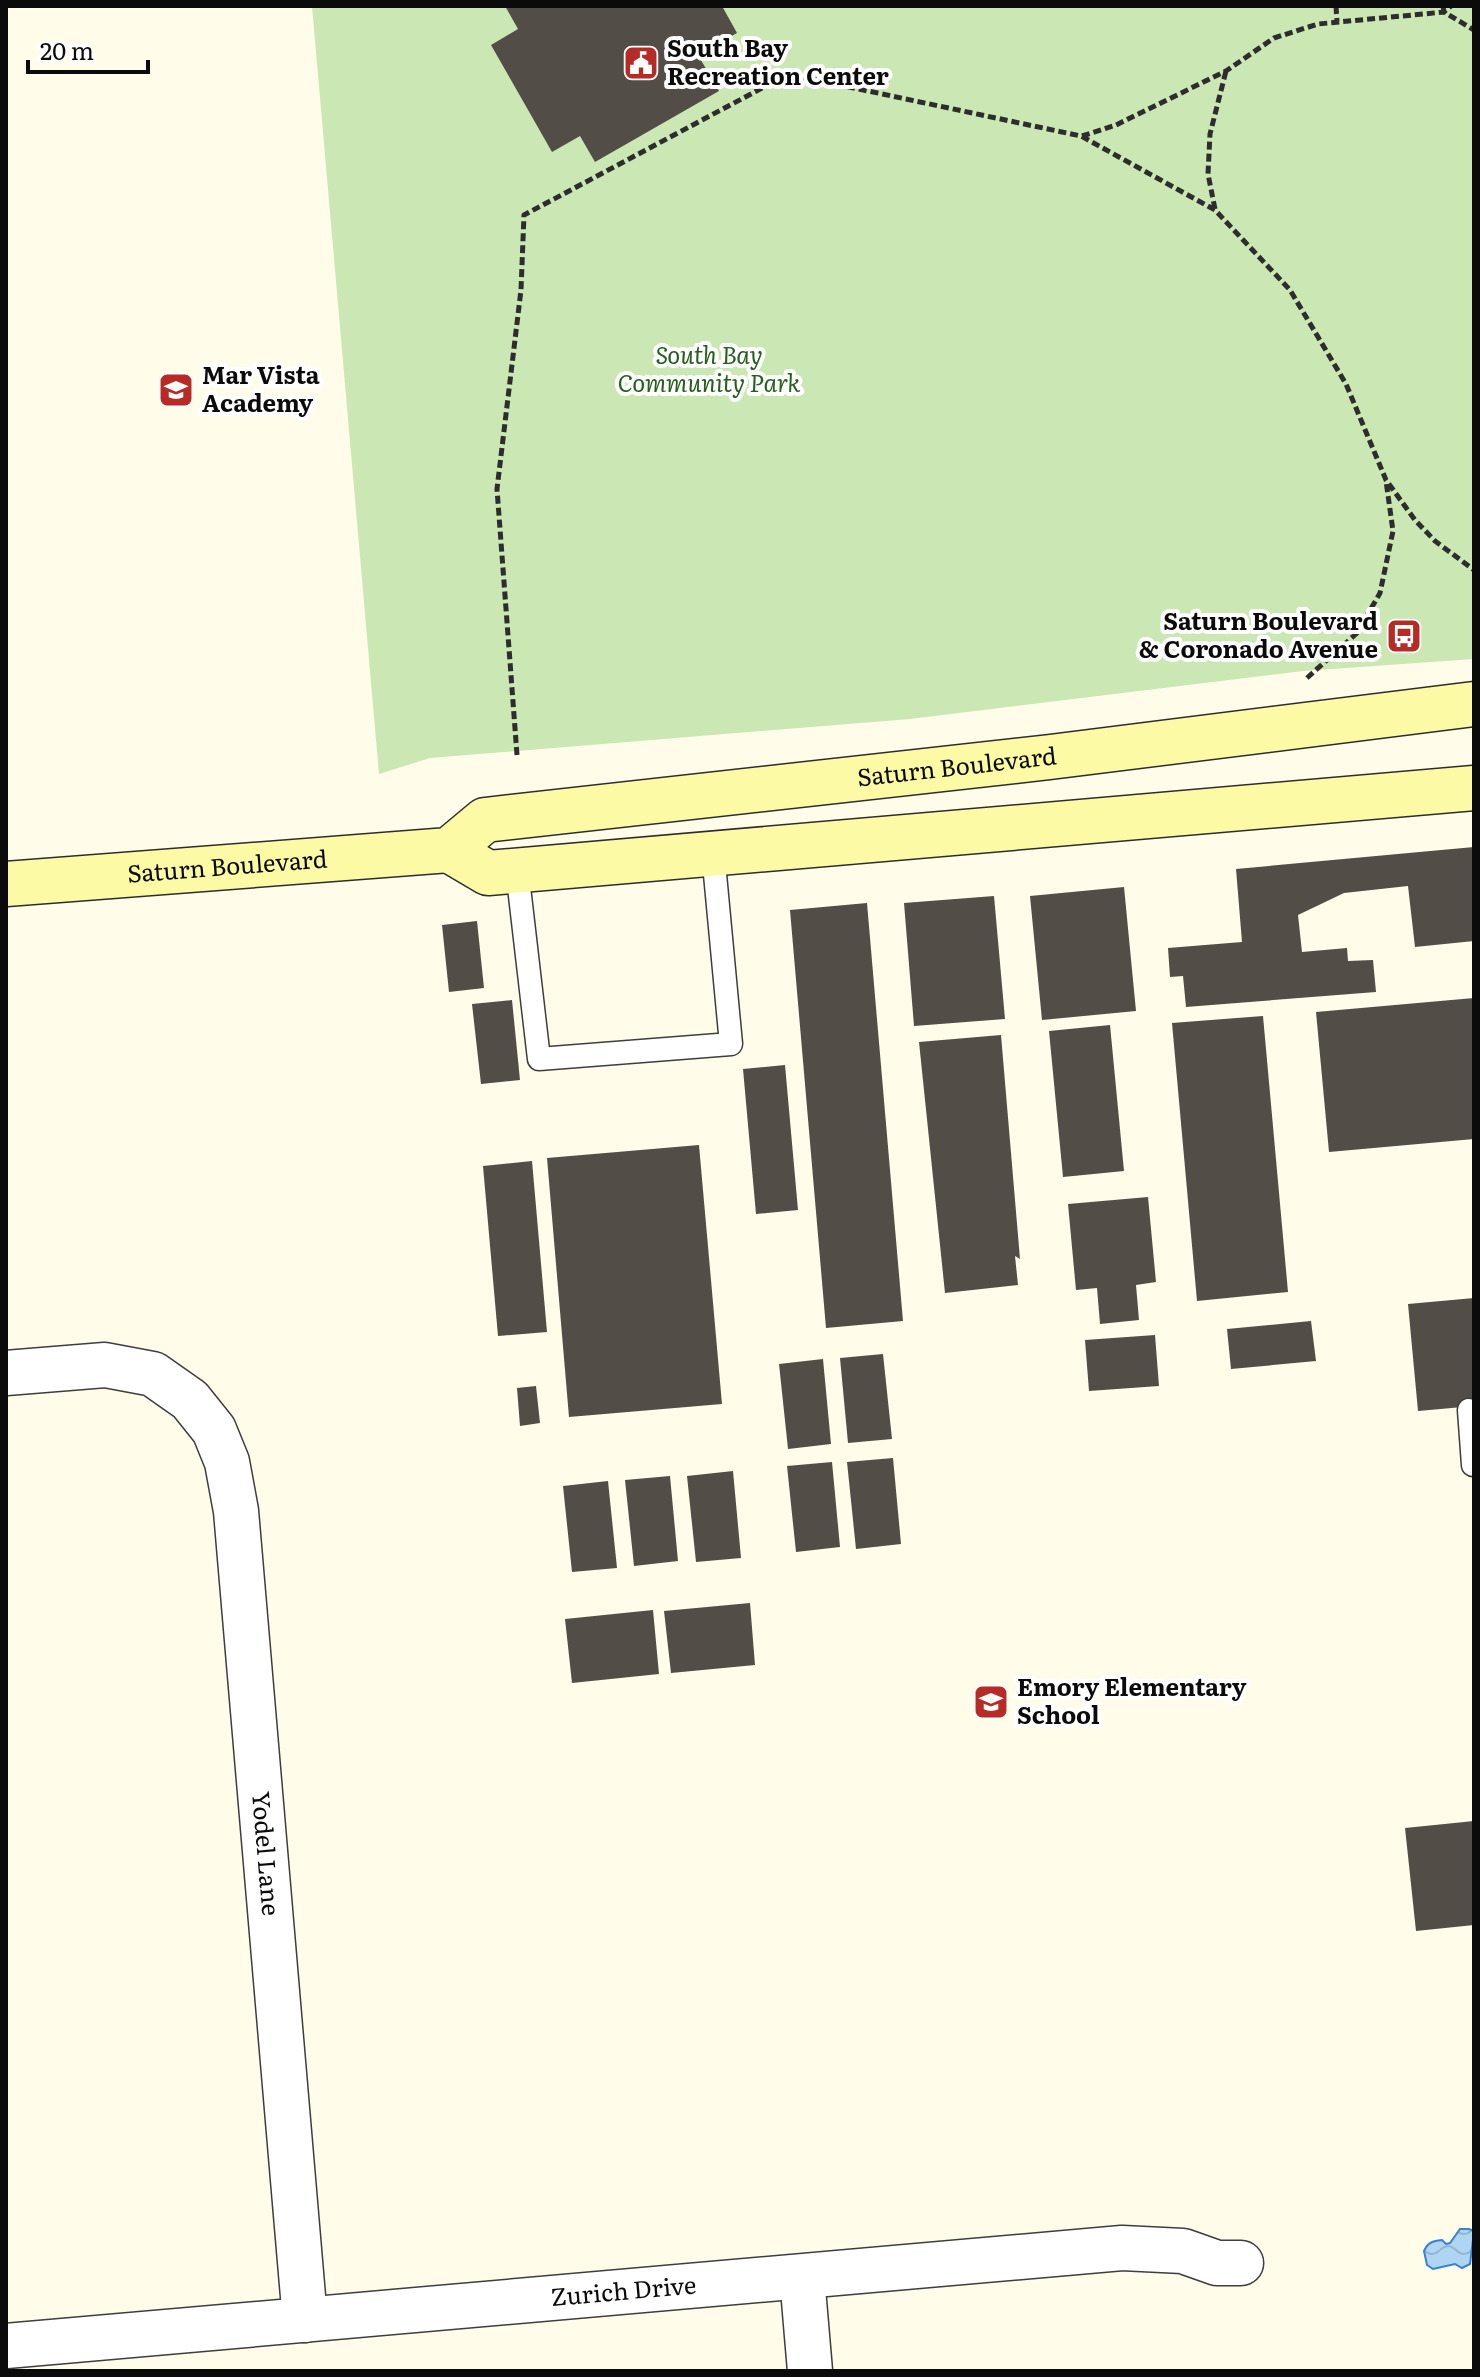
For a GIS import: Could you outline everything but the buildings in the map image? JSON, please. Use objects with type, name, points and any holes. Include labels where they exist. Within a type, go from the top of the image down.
[{"type":"street","name":"Saturn Boulevard","points":[[6,884],[449,850],[485,820],[1050,757],[1474,704]]},
{"type":"street","points":[[449,850],[488,873],[1474,788]]},
{"type":"street","name":"Yodel Lane","points":[[6,1373],[105,1365],[153,1374],[190,1400],[214,1430],[227,1462],[236,1511],[305,2320]]},
{"type":"street","name":"Zurich Drive","points":[[6,2346],[1122,2248],[1183,2251],[1217,2263],[1241,2263]]},
{"type":"street","points":[[802,2277],[810,2371]]},
{"type":"lane","points":[[517,870],[539,1059],[731,1044],[713,853]]},
{"type":"lane","points":[[1469,1410],[1473,1465]]},
{"type":"path","points":[[1336,6],[1337,22]]},
{"type":"path","points":[[1081,136],[1116,125],[1226,71],[1274,38],[1318,24],[1451,6]]},
{"type":"path","points":[[1444,9],[1474,30]]},
{"type":"path","points":[[1215,210],[1208,174],[1210,134],[1226,71]]},
{"type":"path","points":[[517,755],[497,489],[521,290],[524,215],[779,79],[816,80],[1081,136],[1215,210],[1290,290],[1346,384],[1386,480],[1415,520],[1435,541],[1474,570]]},
{"type":"path","points":[[1307,678],[1357,633],[1380,593],[1393,531],[1386,480]]},
{"type":"green space","name":"South Bay Community Park","points":[[312,6],[1474,6],[1474,659],[1303,671],[910,719],[430,758],[379,774]]},
{"type":"water","points":[[1460,2229],[1474,2231],[1470,2264],[1462,2268],[1455,2264],[1433,2269],[1427,2265],[1424,2251],[1427,2246],[1442,2240],[1450,2243]]},
{"type":"place","name":"South Bay Recreation Center","points":[[641,63]]},
{"type":"place","name":"Mar Vista Academy","points":[[176,390]]},
{"type":"place","name":"Saturn Boulevard & Coronado Avenue","points":[[1404,636]]},
{"type":"place","name":"Emory Elementary School","points":[[991,1702]]}]
